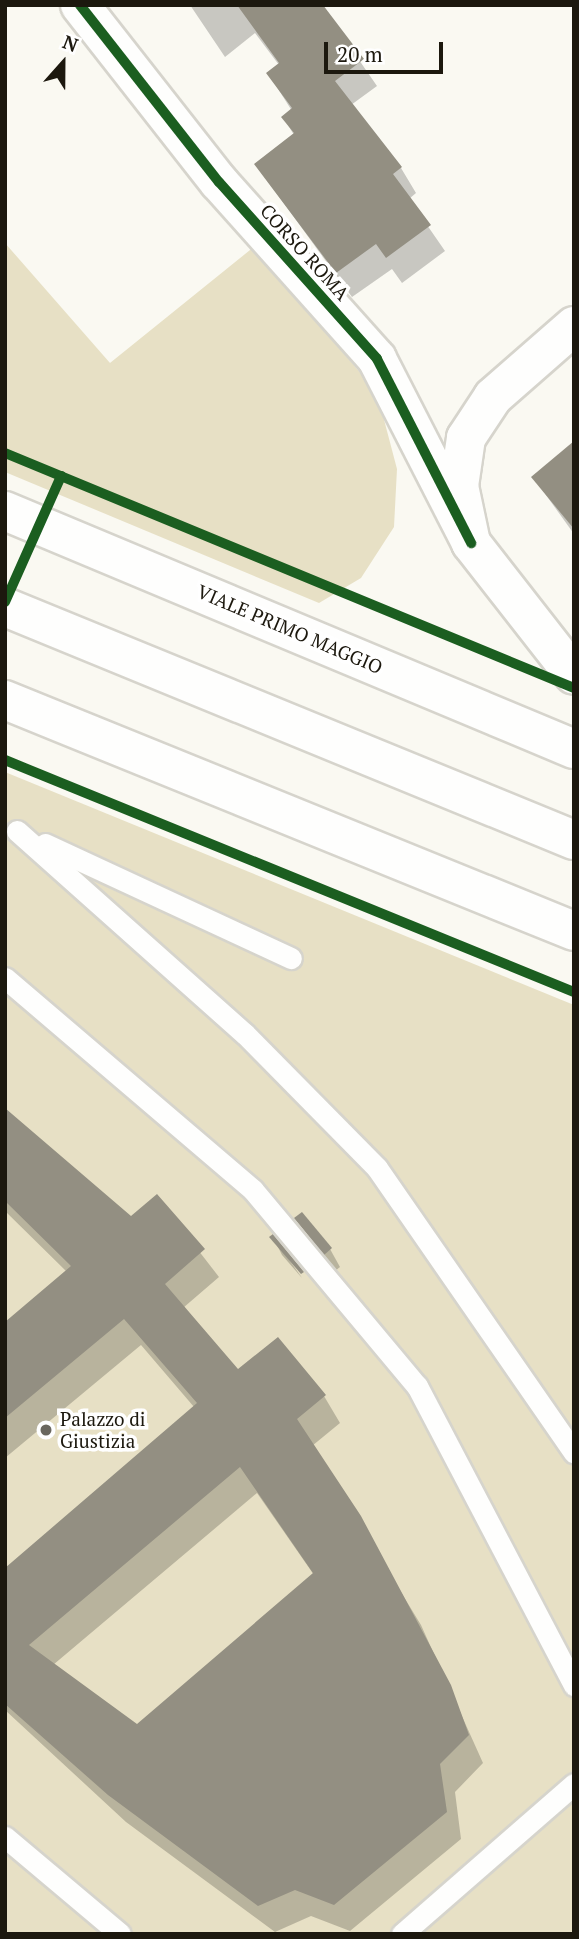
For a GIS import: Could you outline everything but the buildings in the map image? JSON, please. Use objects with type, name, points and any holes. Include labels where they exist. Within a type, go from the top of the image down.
[{"type":"street","name":"CORSO ROMA","points":[[80,5],[219,183],[377,359],[471,542],[574,675]]},
{"type":"street","points":[[471,542],[459,486],[466,438],[493,397],[574,326]]},
{"type":"street","name":"VIALE PRIMO MAGGIO","points":[[5,511],[574,748]]},
{"type":"street","points":[[5,607],[574,840]]},
{"type":"street","points":[[5,699],[574,931]]},
{"type":"lane","points":[[11,828],[291,958]]},
{"type":"lane","points":[[11,828],[245,1034],[376,1168],[574,1452]]},
{"type":"lane","points":[[5,978],[253,1190],[417,1386],[574,1685]]},
{"type":"lane","points":[[402,1934],[574,1784]]},
{"type":"lane","points":[[5,1837],[120,1934]]},
{"type":"shaded area","points":[[5,243],[110,363],[255,246],[377,393],[397,469],[394,527],[361,578],[319,603],[5,472]]},
{"type":"shaded area","points":[[5,772],[574,1005],[574,1934],[5,1934]]},
{"type":"cycle path","points":[[80,5],[219,182],[377,359],[471,543]]},
{"type":"cycle path","points":[[5,453],[574,688]]},
{"type":"cycle path","points":[[5,602],[61,476]]},
{"type":"cycle path","points":[[5,760],[574,992]]},
{"type":"place","name":"Palazzo di Giustizia","points":[[46,1430]]}]
